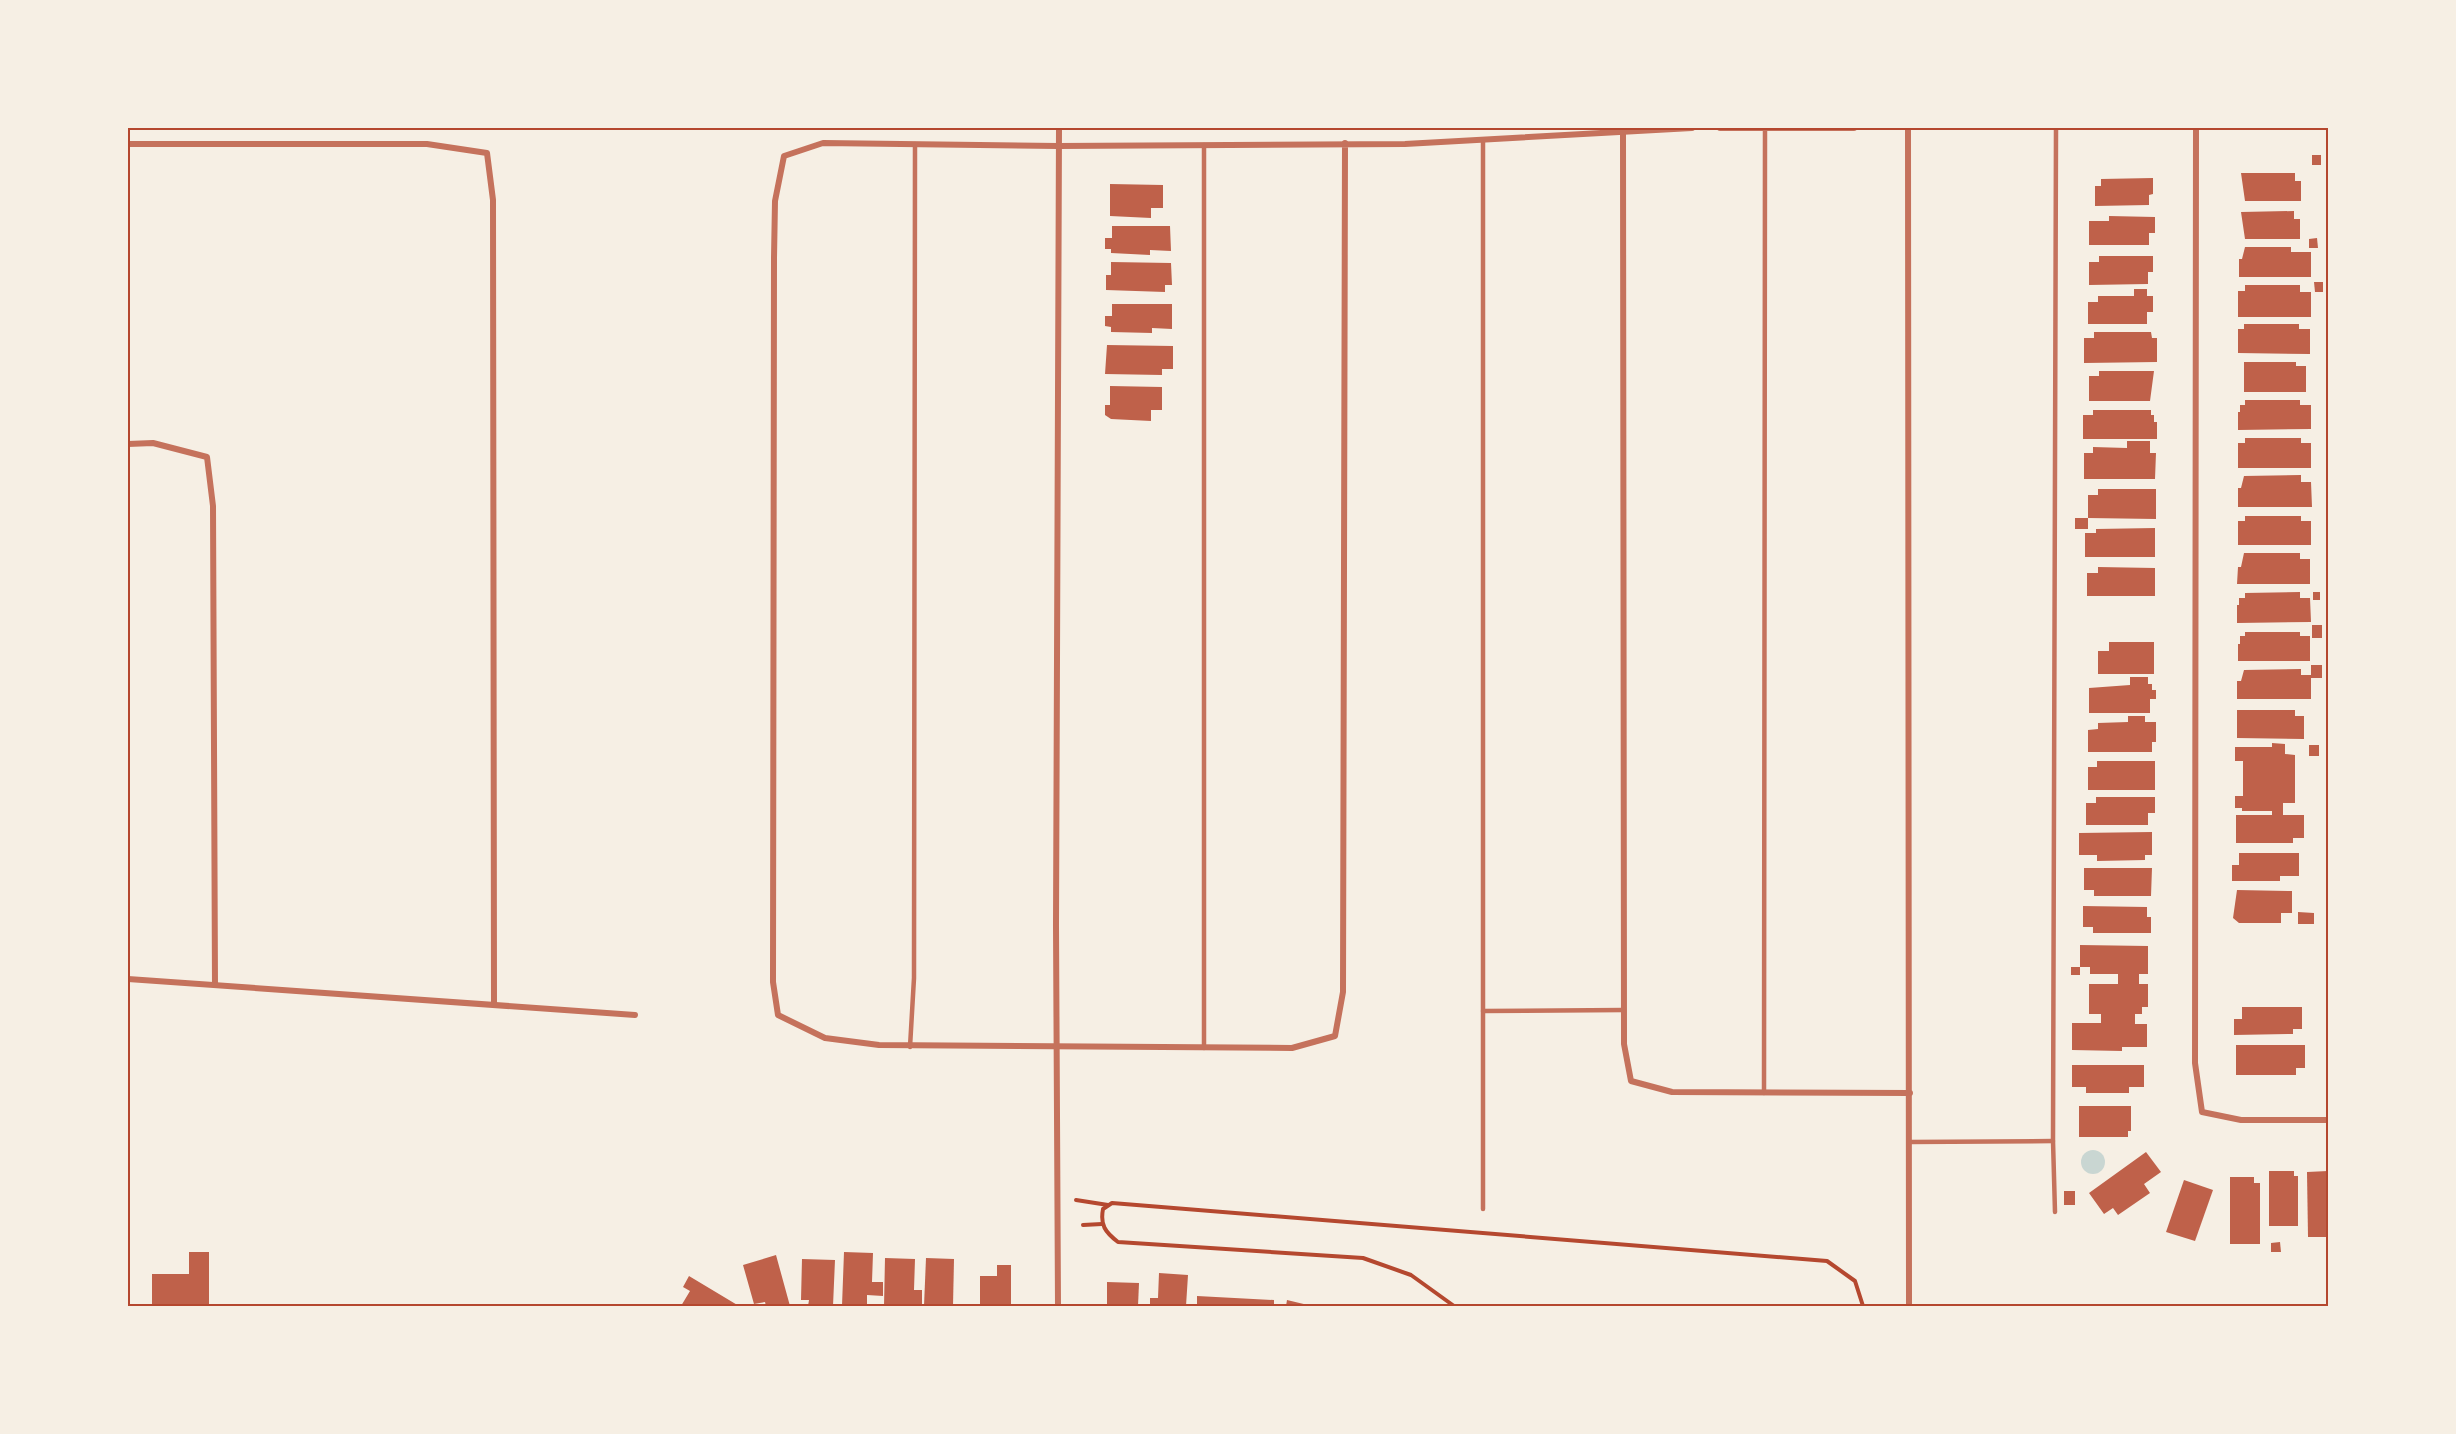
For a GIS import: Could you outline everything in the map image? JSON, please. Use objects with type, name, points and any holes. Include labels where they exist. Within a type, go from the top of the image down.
[{"type":"street","points":[[1058,1306],[1059,128]]},
{"type":"street","points":[[1345,143],[1343,992],[1335,1036],[1292,1048],[910,1047],[825,1038],[778,1015],[773,982],[774,258],[775,201],[784,156],[822,143],[1058,146],[1345,143],[1405,144],[1692,128]]},
{"type":"street","points":[[1720,128],[1854,128]]},
{"type":"street","points":[[1908,128],[1909,1306]]},
{"type":"street","points":[[2196,128],[2194,1063],[2202,1112],[2241,1120],[2328,1120]]},
{"type":"street","points":[[1623,133],[1624,1044],[1631,1081],[1672,1092],[1910,1093]]},
{"type":"street","points":[[128,144],[427,144],[487,153],[493,212],[494,1004]]},
{"type":"street","points":[[128,444],[153,443],[207,457],[213,506],[215,985]]},
{"type":"street","points":[[128,979],[635,1015]]},
{"type":"lane","points":[[1764,1093],[1765,128]]},
{"type":"lane","points":[[2055,1212],[2053,1141],[2056,128]]},
{"type":"lane","points":[[1483,140],[1481,962],[1483,1209]]},
{"type":"lane","points":[[910,1047],[914,978],[915,144]]},
{"type":"lane","points":[[1204,145],[1204,1048]]},
{"type":"lane","points":[[1483,1011],[1624,1010]]},
{"type":"lane","points":[[1909,1142],[2053,1141]]},
{"type":"path","points":[[1076,1200],[1109,1205],[1124,1204],[1827,1261],[1855,1281],[1863,1306]]},
{"type":"path","points":[[1109,1205],[1103,1209],[1102,1224],[1106,1233],[1118,1242],[1363,1258],[1411,1275],[1454,1306]]},
{"type":"path","points":[[1083,1225],[1102,1224]]},
{"type":"shaded area","points":[[2093,1150],[2102,1153],[2105,1162],[2102,1171],[2093,1174],[2084,1171],[2081,1162],[2084,1153]]},
{"type":"building","points":[[2312,155],[2321,155],[2321,165],[2312,165]]},
{"type":"building","points":[[2241,173],[2295,173],[2295,181],[2301,181],[2301,201],[2245,201]]},
{"type":"building","points":[[2153,178],[2153,194],[2149,195],[2149,205],[2095,206],[2095,186],[2101,186],[2101,179]]},
{"type":"building","points":[[1110,184],[1163,185],[1163,208],[1151,208],[1151,218],[1110,216]]},
{"type":"building","points":[[2294,211],[2294,219],[2300,219],[2300,239],[2245,239],[2241,212]]},
{"type":"building","points":[[2109,216],[2155,217],[2155,233],[2149,233],[2149,245],[2089,245],[2089,221],[2109,221]]},
{"type":"building","points":[[1112,226],[1170,226],[1171,251],[1150,250],[1150,255],[1111,253],[1111,249],[1105,249],[1105,238],[1112,238]]},
{"type":"building","points":[[2317,238],[2318,248],[2309,248],[2309,239]]},
{"type":"building","points":[[2245,247],[2291,247],[2291,252],[2311,252],[2311,277],[2239,277],[2239,259],[2242,259]]},
{"type":"building","points":[[2099,256],[2153,256],[2153,272],[2148,272],[2148,284],[2089,285],[2089,262],[2099,262]]},
{"type":"building","points":[[1111,262],[1171,263],[1172,285],[1165,285],[1165,292],[1106,290],[1106,275],[1111,275]]},
{"type":"building","points":[[2314,282],[2323,282],[2323,292],[2315,292]]},
{"type":"building","points":[[2245,285],[2300,285],[2300,292],[2311,292],[2311,317],[2238,317],[2238,291],[2245,291]]},
{"type":"building","points":[[2134,289],[2147,289],[2147,296],[2153,296],[2153,312],[2147,312],[2147,324],[2088,324],[2088,302],[2098,302],[2098,296],[2134,296]]},
{"type":"building","points":[[1112,304],[1172,304],[1172,329],[1152,328],[1152,333],[1111,332],[1111,327],[1105,326],[1105,316],[1112,316]]},
{"type":"building","points":[[2244,324],[2299,324],[2299,329],[2310,329],[2310,354],[2238,353],[2238,329],[2244,329]]},
{"type":"building","points":[[2094,332],[2151,332],[2152,338],[2157,338],[2157,362],[2084,363],[2084,338],[2094,338]]},
{"type":"building","points":[[1107,345],[1173,346],[1173,369],[1162,369],[1162,375],[1105,374]]},
{"type":"building","points":[[2244,362],[2296,362],[2296,366],[2306,366],[2306,392],[2244,392]]},
{"type":"building","points":[[2099,371],[2154,371],[2150,401],[2089,401],[2089,376],[2099,376]]},
{"type":"building","points":[[1110,386],[1162,387],[1162,410],[1151,410],[1151,421],[1111,419],[1105,415],[1105,405],[1110,405]]},
{"type":"building","points":[[2245,400],[2300,400],[2300,405],[2311,405],[2311,429],[2238,430],[2238,412],[2240,412],[2240,405],[2245,405]]},
{"type":"building","points":[[2093,410],[2151,410],[2154,422],[2157,422],[2157,439],[2083,439],[2083,415],[2093,415]]},
{"type":"building","points":[[2245,438],[2301,438],[2301,443],[2311,443],[2311,468],[2238,468],[2238,443],[2245,443]]},
{"type":"building","points":[[2127,441],[2150,441],[2150,453],[2156,453],[2155,479],[2084,479],[2084,453],[2093,453],[2093,447],[2127,448]]},
{"type":"building","points":[[2301,475],[2301,482],[2311,482],[2312,507],[2238,507],[2238,488],[2241,488],[2244,476]]},
{"type":"building","points":[[2098,489],[2156,489],[2156,519],[2088,518],[2088,495],[2098,495]]},
{"type":"building","points":[[2245,516],[2301,516],[2301,521],[2311,521],[2311,545],[2238,545],[2238,521],[2245,521]]},
{"type":"building","points":[[2075,518],[2088,518],[2088,529],[2075,529]]},
{"type":"building","points":[[2155,528],[2155,557],[2085,557],[2085,533],[2096,533],[2096,529]]},
{"type":"building","points":[[2244,553],[2300,553],[2300,559],[2310,559],[2310,584],[2237,584],[2238,567],[2241,567]]},
{"type":"building","points":[[2098,567],[2155,568],[2155,596],[2087,596],[2087,573],[2098,573]]},
{"type":"building","points":[[2300,592],[2300,598],[2310,598],[2311,622],[2237,623],[2237,605],[2239,605],[2239,598],[2245,598],[2245,593]]},
{"type":"building","points":[[2313,592],[2320,592],[2320,600],[2313,600]]},
{"type":"building","points":[[2312,625],[2322,625],[2322,638],[2312,638]]},
{"type":"building","points":[[2245,632],[2300,632],[2300,636],[2310,636],[2310,661],[2238,661],[2238,644],[2240,644],[2240,636],[2245,636]]},
{"type":"building","points":[[2109,642],[2154,642],[2154,674],[2098,674],[2098,651],[2109,651]]},
{"type":"building","points":[[2311,665],[2322,665],[2322,678],[2311,678],[2311,699],[2237,699],[2237,681],[2241,681],[2244,670],[2301,669],[2301,675],[2311,675]]},
{"type":"building","points":[[2130,677],[2148,677],[2148,684],[2152,684],[2152,690],[2156,690],[2156,699],[2150,699],[2150,713],[2089,713],[2089,688],[2130,685]]},
{"type":"building","points":[[2237,710],[2295,710],[2295,716],[2304,716],[2304,739],[2237,738]]},
{"type":"building","points":[[2128,716],[2145,716],[2145,722],[2156,722],[2156,742],[2152,742],[2152,752],[2088,752],[2088,730],[2098,729],[2098,723],[2128,722]]},
{"type":"building","points":[[2272,743],[2285,744],[2285,754],[2295,755],[2295,803],[2283,803],[2283,815],[2304,815],[2304,838],[2293,838],[2293,843],[2236,843],[2236,815],[2272,815],[2272,811],[2242,811],[2242,808],[2235,808],[2235,796],[2243,796],[2243,761],[2235,761],[2235,747],[2272,747]]},
{"type":"building","points":[[2309,745],[2319,745],[2319,756],[2309,756]]},
{"type":"building","points":[[2097,761],[2155,761],[2155,790],[2088,790],[2088,767],[2097,767]]},
{"type":"building","points":[[2096,797],[2155,797],[2155,813],[2148,813],[2148,825],[2086,825],[2086,803],[2096,803]]},
{"type":"building","points":[[2152,832],[2152,855],[2145,855],[2145,860],[2097,861],[2097,855],[2079,855],[2079,833]]},
{"type":"building","points":[[2239,853],[2299,853],[2299,876],[2280,876],[2280,881],[2232,881],[2232,865],[2239,865]]},
{"type":"building","points":[[2084,868],[2152,868],[2151,896],[2094,896],[2094,890],[2084,890]]},
{"type":"building","points":[[2237,890],[2292,891],[2292,913],[2281,913],[2281,923],[2239,923],[2233,918]]},
{"type":"building","points":[[2083,906],[2147,907],[2147,917],[2151,917],[2151,933],[2093,933],[2093,927],[2083,927]]},
{"type":"building","points":[[2298,912],[2314,913],[2314,924],[2298,924]]},
{"type":"building","points":[[2080,945],[2148,946],[2148,974],[2139,974],[2139,984],[2148,984],[2148,1007],[2142,1007],[2142,1014],[2135,1014],[2135,1024],[2147,1024],[2147,1047],[2122,1047],[2122,1051],[2072,1050],[2072,1023],[2101,1023],[2101,1014],[2089,1014],[2089,984],[2118,984],[2118,974],[2090,974],[2090,967],[2080,967]]},
{"type":"building","points":[[2071,967],[2080,967],[2080,975],[2071,975]]},
{"type":"building","points":[[2242,1007],[2302,1007],[2302,1029],[2293,1029],[2293,1034],[2234,1035],[2234,1019],[2242,1019]]},
{"type":"building","points":[[2236,1045],[2305,1045],[2305,1068],[2296,1068],[2296,1075],[2236,1075]]},
{"type":"building","points":[[2072,1065],[2144,1065],[2144,1087],[2129,1087],[2129,1093],[2086,1093],[2086,1087],[2072,1087]]},
{"type":"building","points":[[2079,1106],[2131,1106],[2131,1131],[2128,1131],[2128,1137],[2079,1137]]},
{"type":"building","points":[[2146,1152],[2161,1172],[2144,1184],[2150,1193],[2118,1215],[2113,1208],[2104,1214],[2089,1193]]},
{"type":"building","points":[[2269,1171],[2294,1171],[2294,1176],[2298,1176],[2298,1226],[2269,1226]]},
{"type":"building","points":[[2328,1171],[2328,1237],[2308,1237],[2307,1172]]},
{"type":"building","points":[[2230,1177],[2254,1177],[2254,1183],[2260,1183],[2260,1244],[2230,1244]]},
{"type":"building","points":[[2184,1180],[2213,1190],[2195,1241],[2166,1232]]},
{"type":"building","points":[[2064,1191],[2075,1191],[2075,1205],[2064,1205]]},
{"type":"building","points":[[2280,1242],[2281,1252],[2271,1252],[2271,1243]]},
{"type":"building","points":[[189,1252],[209,1252],[209,1306],[152,1306],[152,1274],[189,1274]]},
{"type":"building","points":[[844,1252],[873,1253],[872,1282],[883,1282],[883,1296],[867,1295],[867,1306],[842,1306]]},
{"type":"building","points":[[776,1255],[790,1306],[766,1306],[765,1302],[754,1304],[743,1265]]},
{"type":"building","points":[[885,1258],[915,1259],[914,1290],[922,1290],[922,1306],[884,1306]]},
{"type":"building","points":[[926,1258],[954,1259],[953,1306],[924,1306]]},
{"type":"building","points":[[802,1259],[835,1260],[833,1306],[808,1306],[809,1300],[801,1300]]},
{"type":"building","points":[[997,1265],[1011,1265],[1011,1306],[980,1306],[980,1276],[997,1276]]},
{"type":"building","points":[[1159,1273],[1188,1275],[1186,1306],[1150,1306],[1150,1298],[1158,1298]]},
{"type":"building","points":[[689,1276],[739,1306],[681,1306],[690,1291],[683,1287]]},
{"type":"building","points":[[1107,1282],[1139,1283],[1138,1306],[1107,1306]]},
{"type":"building","points":[[1197,1296],[1274,1300],[1274,1306],[1197,1306]]},
{"type":"building","points":[[1287,1300],[1312,1306],[1286,1306]]}]
